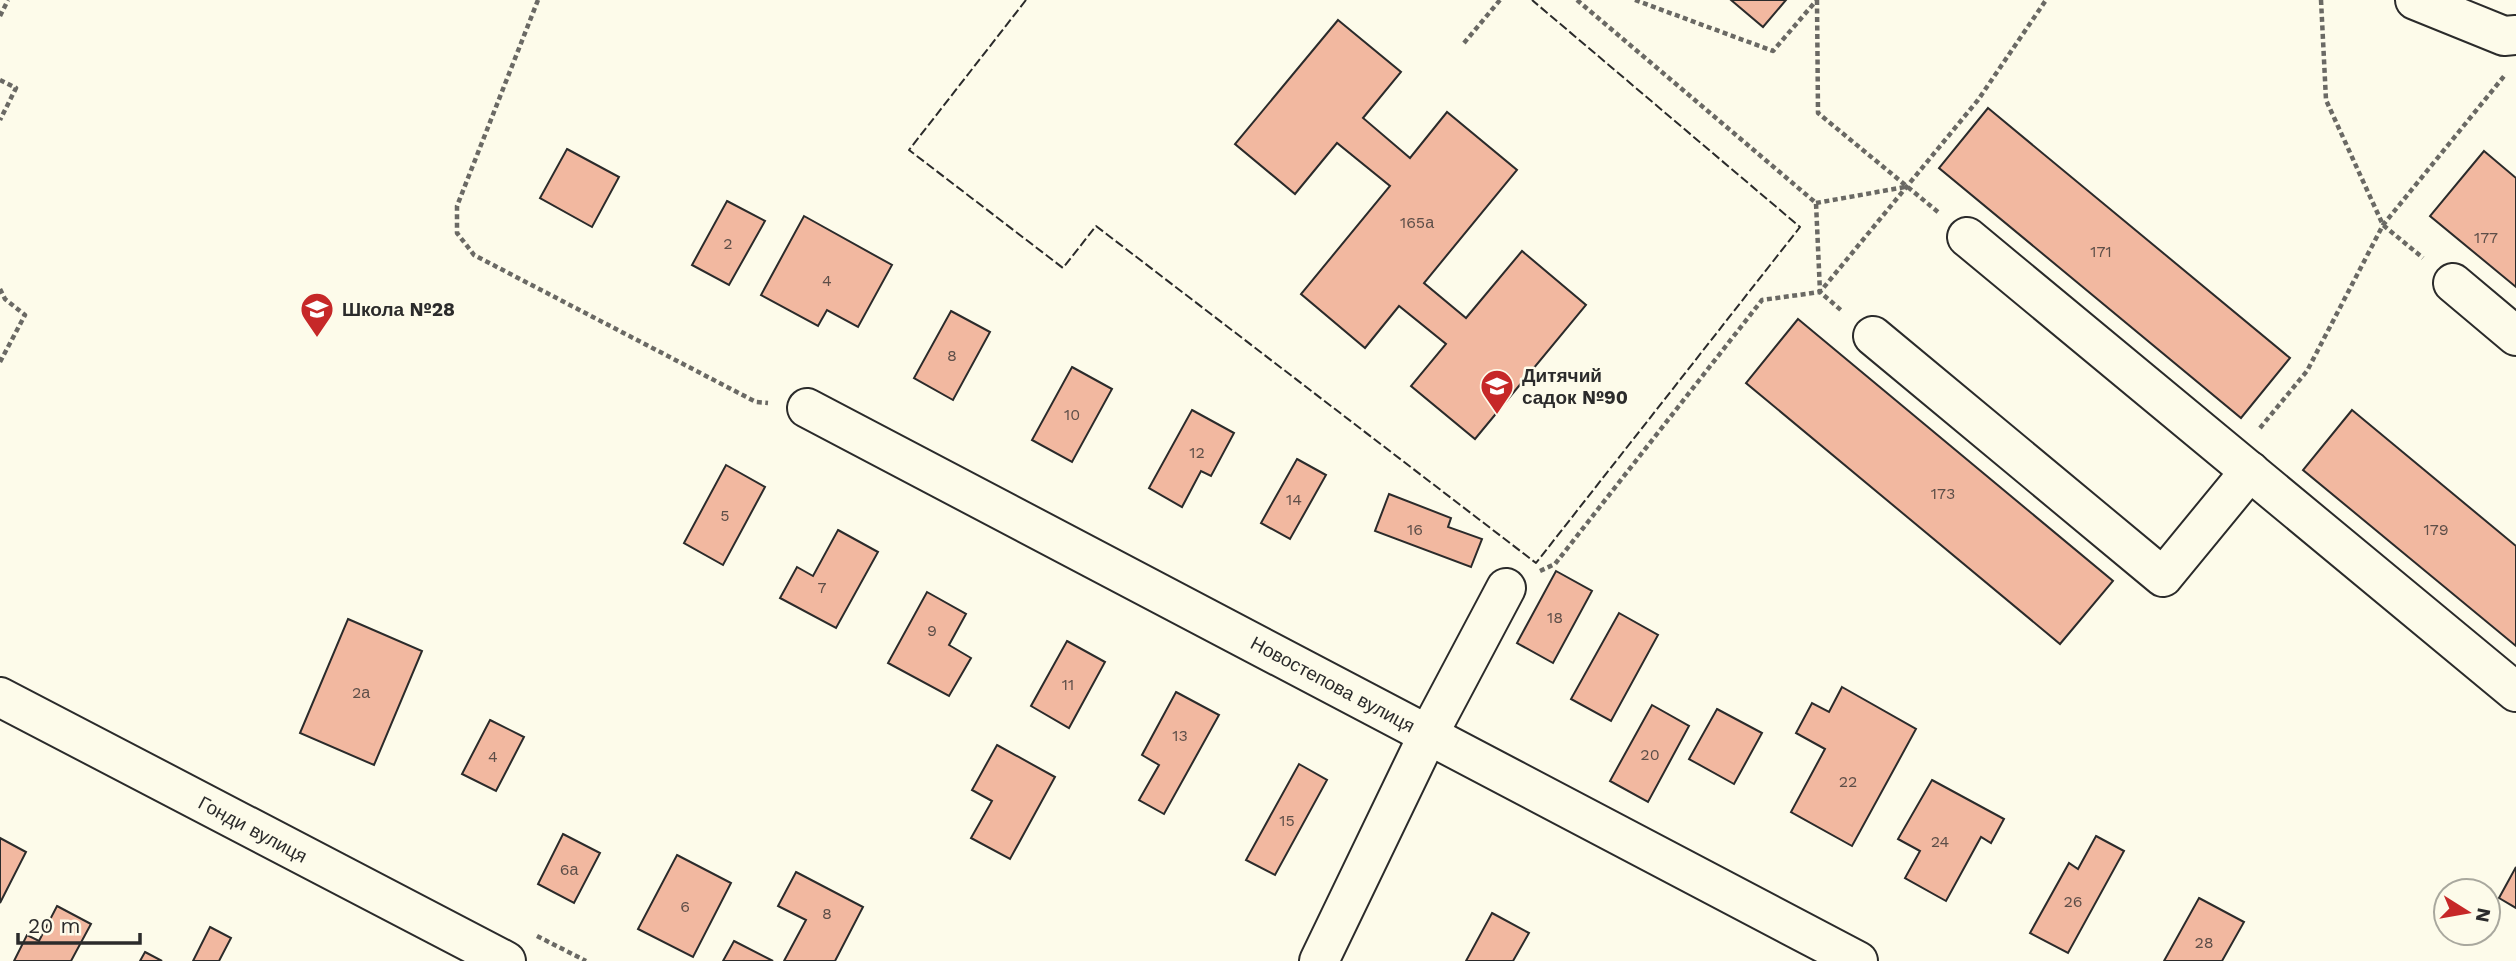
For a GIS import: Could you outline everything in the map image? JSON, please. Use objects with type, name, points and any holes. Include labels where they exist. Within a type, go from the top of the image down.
[{"type":"street","points":[[2415,0],[2504,36],[2516,35]]},
{"type":"street","points":[[1967,237],[2516,692]]},
{"type":"street","points":[[2453,283],[2516,336]]},
{"type":"street","points":[[1873,336],[2163,576],[2242,465]]},
{"type":"street","name":"Новостепова вулиця","points":[[807,408],[1858,961]]},
{"type":"street","points":[[1319,961],[1428,735],[1506,588]]},
{"type":"street","name":"Гонди вулиця","points":[[0,697],[506,961]]},
{"type":"path","points":[[0,16],[8,0]]},
{"type":"path","points":[[538,0],[457,206],[457,233],[474,254],[756,402],[790,402],[807,408]]},
{"type":"path","points":[[1464,43],[1500,0]]},
{"type":"path","points":[[1577,0],[1816,203],[1820,292]]},
{"type":"path","points":[[1635,0],[1773,51],[1817,0]]},
{"type":"path","points":[[1817,0],[1818,113],[1907,186]]},
{"type":"path","points":[[1555,564],[1762,300],[1820,292],[1978,100],[2046,0]]},
{"type":"path","points":[[2321,0],[2326,100],[2382,225],[2453,283]]},
{"type":"path","points":[[2242,465],[2307,371],[2382,225],[2508,73]]},
{"type":"path","points":[[0,80],[16,88],[0,120]]},
{"type":"path","points":[[1816,203],[1907,186]]},
{"type":"path","points":[[0,289],[5,299],[25,315],[0,362]]},
{"type":"building","points":[[1731,0],[1786,0],[1763,27]]},
{"type":"building","points":[[1338,20],[1401,72],[1363,118],[1410,158],[1447,112],[1517,170],[1424,283],[1466,318],[1522,251],[1586,305],[1475,439],[1411,386],[1446,344],[1399,306],[1365,348],[1301,294],[1390,186],[1337,143],[1295,194],[1235,144]]},
{"type":"building","points":[[1988,108],[2290,358],[2241,418],[1939,168]]},
{"type":"building","points":[[567,149],[619,177],[592,227],[540,198]]},
{"type":"building","points":[[2484,151],[2516,178],[2516,287],[2430,216]]},
{"type":"building","points":[[727,201],[765,221],[729,285],[692,265]]},
{"type":"building","points":[[804,216],[892,265],[858,327],[827,310],[818,326],[761,295]]},
{"type":"building","points":[[951,311],[990,332],[953,400],[914,378]]},
{"type":"building","points":[[1798,319],[2113,581],[2060,644],[1746,383]]},
{"type":"building","points":[[1072,367],[1112,389],[1072,462],[1032,440]]},
{"type":"building","points":[[1192,410],[1234,433],[1211,476],[1201,471],[1182,507],[1149,488]]},
{"type":"building","points":[[2352,410],[2516,546],[2516,646],[2303,470]]},
{"type":"building","points":[[1297,459],[1326,475],[1290,539],[1261,523]]},
{"type":"building","points":[[726,465],[765,487],[723,565],[684,543]]},
{"type":"building","points":[[1389,494],[1451,518],[1448,527],[1482,539],[1471,567],[1375,531]]},
{"type":"building","points":[[838,530],[878,552],[836,628],[780,598],[797,567],[813,576]]},
{"type":"building","points":[[1556,571],[1592,591],[1553,663],[1517,643]]},
{"type":"building","points":[[927,592],[966,614],[949,645],[971,658],[949,696],[888,663]]},
{"type":"building","points":[[1619,613],[1658,635],[1611,721],[1571,699]]},
{"type":"building","points":[[348,619],[422,651],[374,765],[300,733]]},
{"type":"building","points":[[1067,641],[1105,662],[1069,728],[1031,706]]},
{"type":"building","points":[[1842,687],[1916,729],[1852,846],[1791,812],[1825,749],[1796,733],[1812,703],[1829,712]]},
{"type":"building","points":[[1176,692],[1219,715],[1164,814],[1139,800],[1159,765],[1142,755]]},
{"type":"building","points":[[1652,705],[1689,726],[1648,802],[1610,781]]},
{"type":"building","points":[[1717,709],[1762,733],[1734,784],[1689,759]]},
{"type":"building","points":[[490,720],[524,737],[496,791],[462,774]]},
{"type":"building","points":[[997,745],[1055,777],[1010,859],[971,838],[992,801],[972,790]]},
{"type":"building","points":[[1299,764],[1327,780],[1275,875],[1246,860]]},
{"type":"building","points":[[1932,780],[2004,819],[1991,843],[1981,837],[1946,901],[1905,878],[1920,851],[1898,839]]},
{"type":"building","points":[[563,834],[600,853],[574,903],[538,884]]},
{"type":"building","points":[[2096,836],[2124,851],[2068,953],[2030,933],[2069,863],[2078,869]]},
{"type":"building","points":[[0,838],[26,852],[0,903]]},
{"type":"building","points":[[677,855],[731,883],[693,957],[638,929]]},
{"type":"building","points":[[2516,867],[2516,908],[2502,900],[2502,893]]},
{"type":"building","points":[[796,872],[863,907],[835,961],[784,961],[806,920],[778,906]]},
{"type":"building","points":[[2199,898],[2244,922],[2222,961],[2164,961]]},
{"type":"building","points":[[57,906],[91,924],[71,961],[14,961],[27,935],[39,941]]},
{"type":"building","points":[[1492,913],[1529,933],[1513,961],[1466,961]]},
{"type":"building","points":[[210,927],[231,938],[219,961],[193,961]]},
{"type":"building","points":[[734,941],[773,961],[723,961]]},
{"type":"building","points":[[145,952],[162,961],[140,961]]},
{"type":"fence","points":[[1026,0],[909,150],[1063,268],[1096,226],[1536,563],[1800,227],[1532,0]]},
{"type":"place","name":"Школа №28","points":[[317,339]]},
{"type":"place","name":"Дитячий садок №90","points":[[1497,416]]}]
